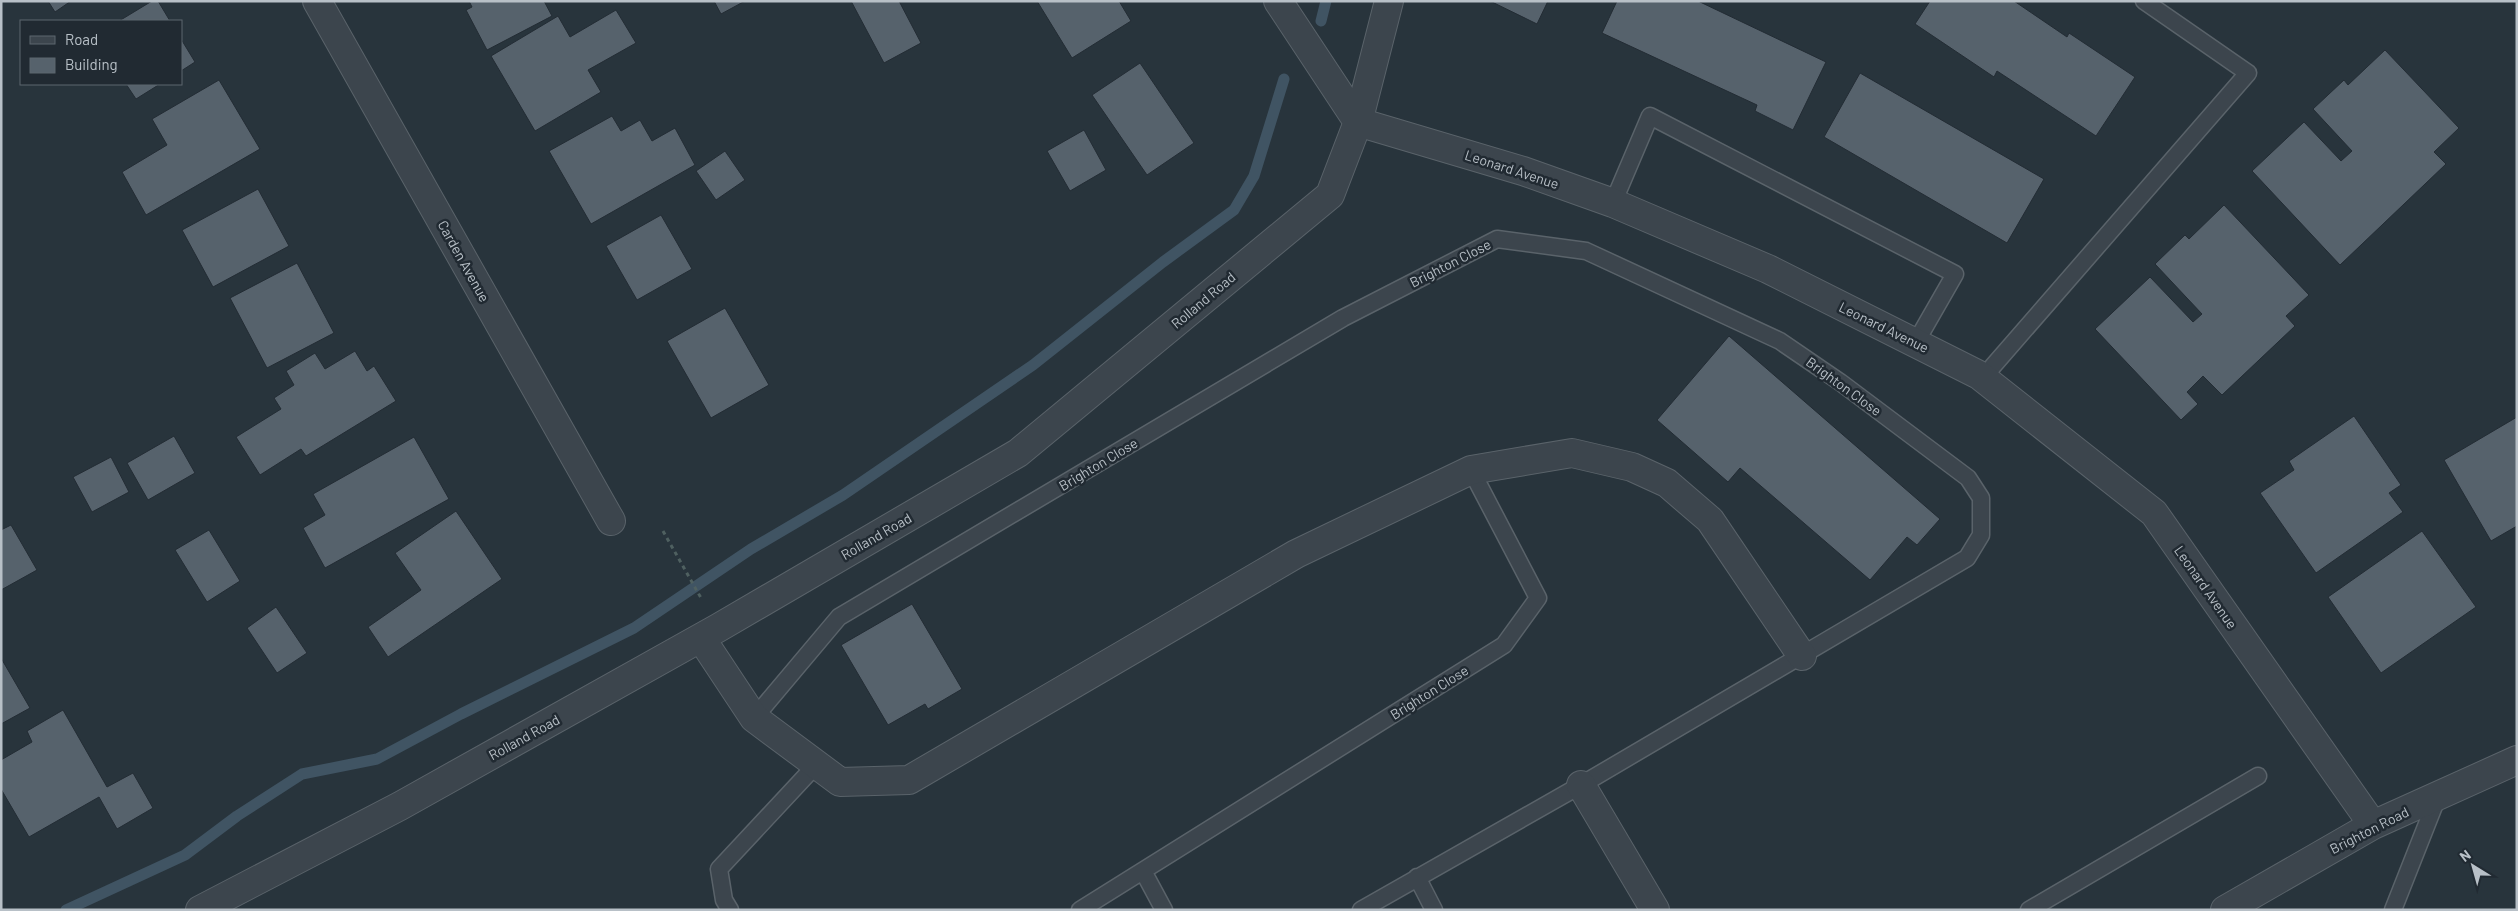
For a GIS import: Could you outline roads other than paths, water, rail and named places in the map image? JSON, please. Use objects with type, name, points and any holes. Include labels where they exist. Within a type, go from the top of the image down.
[{"type":"street","name":"Carden Avenue","points":[[317,1],[611,521]]},
{"type":"street","points":[[1278,1],[1358,122]]},
{"type":"street","name":"Rolland Road","points":[[200,910],[400,806],[701,638],[1018,452],[1330,195],[1358,122],[1389,1]]},
{"type":"street","name":"Leonard Avenue","points":[[1358,122],[1523,171],[1613,203],[1768,269],[1916,342],[1984,379],[2154,513],[2374,825]]},
{"type":"street","points":[[701,638],[754,718],[840,782],[909,780],[1296,554],[1472,470],[1572,453],[1632,468],[1667,483],[1710,520],[1802,656]]},
{"type":"street","name":"Brighton Road","points":[[2225,910],[2374,825],[2517,760]]},
{"type":"street","points":[[1581,785],[1655,910]]},
{"type":"lane","points":[[1984,379],[1993,366],[2248,73],[2144,1]]},
{"type":"lane","points":[[1613,203],[1650,116],[1955,274],[1916,342]]},
{"type":"lane","name":"Brighton Close","points":[[754,718],[839,618],[1343,318],[1497,239],[1586,251],[1780,341],[1840,382],[1968,478],[1981,498],[1981,535],[1967,558],[1581,785],[1361,910]]},
{"type":"lane","name":"Brighton Close","points":[[1080,910],[1504,645],[1538,598],[1472,470]]},
{"type":"lane","points":[[730,910],[724,900],[719,868],[816,765]]},
{"type":"lane","points":[[2029,910],[2258,776]]},
{"type":"lane","points":[[2393,910],[2438,796]]},
{"type":"lane","points":[[1143,871],[1164,910]]},
{"type":"lane","points":[[1417,877],[1434,910]]},
{"type":"waterway","points":[[1321,21],[1326,1]]},
{"type":"waterway","points":[[66,910],[185,855],[237,816],[302,774],[377,759],[461,714],[634,628],[751,549],[843,495],[1033,365],[1163,262],[1234,210],[1254,176],[1284,79]]}]
